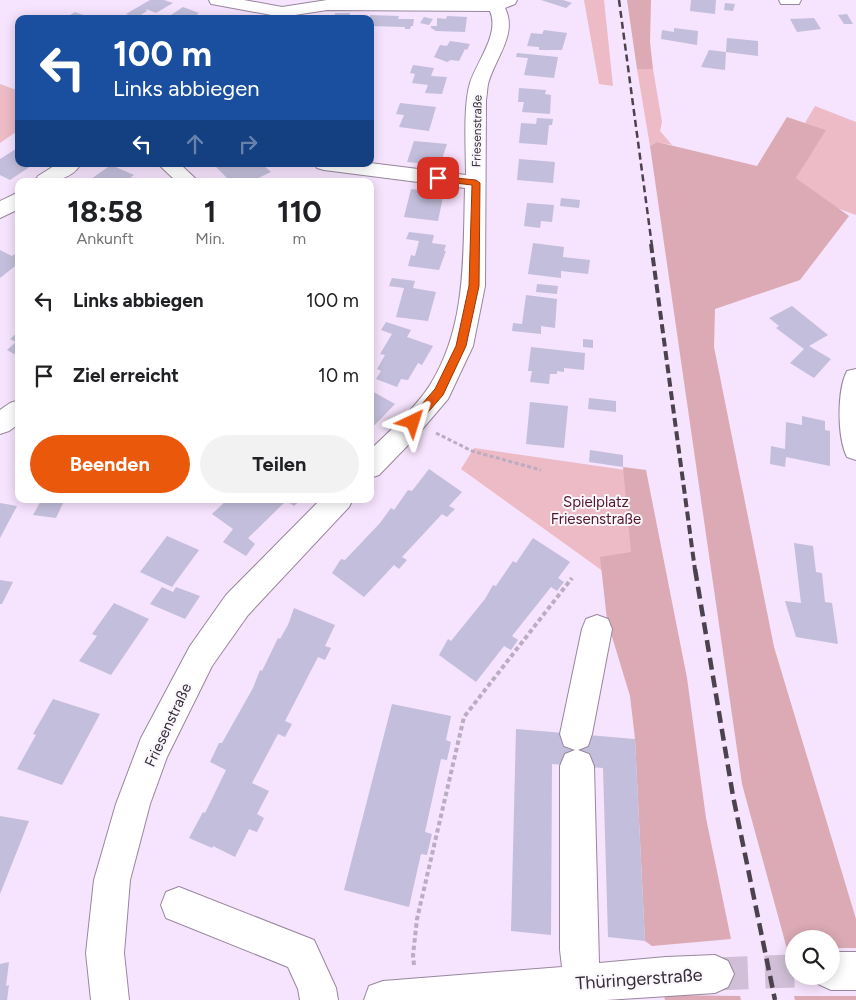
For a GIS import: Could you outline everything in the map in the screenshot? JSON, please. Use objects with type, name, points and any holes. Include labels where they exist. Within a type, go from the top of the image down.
[{"type":"street","points":[[217,0],[276,15]]},
{"type":"street","points":[[787,0],[793,0]]},
{"type":"street","points":[[284,15],[328,3],[503,3]]},
{"type":"street","name":"Friesenstraße","points":[[374,463],[439,392],[461,346],[474,286],[477,100],[479,84],[501,30],[503,3]]},
{"type":"street","points":[[50,178],[66,167]]},
{"type":"street","points":[[172,167],[184,178]]},
{"type":"street","points":[[348,167],[476,183]]},
{"type":"street","points":[[0,211],[15,202]]},
{"type":"street","points":[[856,378],[854,383],[854,427],[856,449]]},
{"type":"street","points":[[0,424],[15,413]]},
{"type":"street","name":"Friesenstraße","points":[[110,1000],[105,953],[112,880],[133,804],[153,750],[201,656],[237,604],[334,503]]},
{"type":"street","points":[[583,982],[579,950],[577,750],[597,629]]},
{"type":"street","points":[[179,905],[301,953],[319,1000]]},
{"type":"street","points":[[840,970],[856,971]]},
{"type":"street","name":"Thüringerstraße","points":[[401,998],[520,995],[583,982],[682,974],[715,974]]},
{"type":"path","points":[[413,422],[472,451],[541,470]]},
{"type":"path","points":[[401,998],[413,955],[417,919],[464,717],[572,578]]},
{"type":"green space","points":[[584,0],[604,0],[613,86],[599,84]]},
{"type":"green space","points":[[637,69],[653,69],[662,122],[660,131],[672,145],[657,142],[650,146]]},
{"type":"green space","points":[[0,84],[15,90],[15,133],[0,143]]},
{"type":"green space","points":[[815,106],[856,122],[856,215],[837,208],[796,178],[825,130],[805,123]]},
{"type":"green space","name":"Spielplatz Friesenstraße","points":[[474,448],[639,472],[650,605],[461,469]]},
{"type":"shaded area","points":[[627,0],[651,0],[650,42],[653,69],[637,69]]},
{"type":"shaded area","points":[[787,117],[826,130],[796,178],[849,216],[800,280],[715,309],[714,347],[774,647],[856,919],[856,948],[840,948],[840,930],[785,930],[785,942],[742,784],[650,146],[657,142],[757,166]]},
{"type":"shaded area","points":[[623,467],[646,470],[687,678],[706,818],[731,939],[652,946],[645,941],[635,739],[630,696],[607,620],[600,557],[631,552]]},
{"type":"shaded area","points":[[664,995],[740,996],[741,1000],[665,1000]]},
{"type":"shaded area","points":[[794,996],[856,996],[856,1000],[795,1000]]},
{"type":"building","points":[[150,0],[164,0],[173,3],[156,13],[146,9],[147,11],[141,15],[126,14]]},
{"type":"building","points":[[541,0],[563,0],[572,3],[566,8]]},
{"type":"building","points":[[691,0],[716,0],[715,14],[690,11]]},
{"type":"building","points":[[725,3],[735,4],[733,11],[724,10]]},
{"type":"building","points":[[183,7],[199,13],[196,15],[171,15]]},
{"type":"building","points":[[75,12],[83,15],[70,15]]},
{"type":"building","points":[[335,13],[350,13],[350,15],[335,15]]},
{"type":"building","points":[[847,14],[853,24],[844,24],[838,15]]},
{"type":"building","points":[[374,15],[399,16],[398,19],[414,19],[413,26],[410,29],[405,29],[405,27],[374,26]]},
{"type":"building","points":[[447,16],[467,17],[465,32],[436,31],[431,28],[431,26],[437,26],[437,18],[446,19]]},
{"type":"building","points":[[424,17],[433,19],[429,25],[420,23]]},
{"type":"building","points":[[814,18],[821,29],[797,32],[790,19]]},
{"type":"building","points":[[674,28],[698,31],[697,45],[661,39],[662,30],[674,32]]},
{"type":"building","points":[[544,30],[567,33],[562,50],[539,50],[539,47],[527,46],[531,33],[542,34]]},
{"type":"building","points":[[727,38],[758,41],[758,56],[726,52]]},
{"type":"building","points":[[450,41],[470,44],[459,61],[451,60],[447,62],[434,57],[440,45],[447,46]]},
{"type":"building","points":[[709,50],[726,52],[725,70],[701,67]]},
{"type":"building","points":[[517,53],[558,57],[554,78],[524,75],[528,58],[516,57]]},
{"type":"building","points":[[413,65],[434,68],[431,76],[447,77],[442,94],[425,93],[428,85],[412,83],[415,74],[410,73]]},
{"type":"building","points":[[519,88],[546,90],[545,94],[551,95],[550,114],[522,112],[524,102],[518,102]]},
{"type":"building","points":[[400,103],[436,107],[429,131],[399,127],[404,115],[396,114]]},
{"type":"building","points":[[537,118],[553,119],[552,125],[549,125],[547,145],[519,143],[521,123],[536,124]]},
{"type":"building","points":[[414,141],[447,144],[440,165],[407,162]]},
{"type":"building","points":[[15,150],[15,167],[30,167],[10,180],[0,175],[0,159]]},
{"type":"building","points":[[519,159],[555,162],[553,183],[517,180]]},
{"type":"building","points":[[108,167],[116,167],[134,175],[130,178],[92,178]]},
{"type":"building","points":[[216,167],[265,167],[271,172],[258,178],[227,178]]},
{"type":"building","points":[[437,182],[455,184],[453,190],[435,188]]},
{"type":"building","points":[[411,189],[444,192],[438,221],[404,217]]},
{"type":"building","points":[[561,198],[580,200],[579,208],[560,206]]},
{"type":"building","points":[[527,203],[554,205],[552,222],[541,221],[540,228],[524,226]]},
{"type":"building","points":[[409,232],[434,235],[432,243],[446,245],[444,251],[446,251],[439,270],[408,266],[411,255],[415,256],[419,241],[406,239]]},
{"type":"building","points":[[533,243],[564,247],[563,257],[590,260],[588,274],[561,271],[561,278],[528,274]]},
{"type":"building","points":[[0,250],[12,256],[15,254],[15,266],[0,278]]},
{"type":"building","points":[[392,278],[415,281],[413,288],[436,292],[428,321],[396,317],[404,288],[389,286]]},
{"type":"building","points":[[537,284],[558,286],[557,294],[536,292]]},
{"type":"building","points":[[526,295],[557,299],[555,328],[541,326],[541,334],[512,331],[513,323],[522,324]]},
{"type":"building","points":[[792,306],[828,335],[809,346],[831,359],[814,378],[790,363],[804,349],[776,328],[779,326],[769,318]]},
{"type":"building","points":[[386,322],[411,330],[407,337],[433,346],[422,365],[418,363],[408,380],[401,379],[397,387],[376,379],[381,371],[377,369],[385,355],[380,354],[392,334],[381,330]]},
{"type":"building","points":[[15,335],[15,342],[10,339]]},
{"type":"building","points":[[583,339],[593,340],[593,348],[583,347]]},
{"type":"building","points":[[15,343],[15,355],[7,350]]},
{"type":"building","points":[[531,347],[585,353],[584,370],[564,368],[564,372],[557,371],[557,374],[550,374],[549,384],[530,382],[532,371],[528,371]]},
{"type":"building","points":[[374,392],[395,404],[374,426]]},
{"type":"building","points":[[589,398],[616,401],[616,412],[588,409]]},
{"type":"building","points":[[530,402],[568,406],[564,448],[526,444]]},
{"type":"building","points":[[802,416],[825,421],[825,430],[830,431],[830,466],[786,457],[785,467],[770,464],[771,446],[785,449],[786,422],[802,425]]},
{"type":"building","points":[[590,450],[623,455],[623,467],[589,462]]},
{"type":"building","points":[[429,469],[462,492],[449,506],[455,509],[447,517],[442,514],[402,557],[407,560],[399,569],[394,565],[364,597],[332,573],[341,559],[345,560],[380,523],[391,508],[394,510],[408,490],[412,491]]},
{"type":"building","points":[[0,503],[17,506],[0,538]]},
{"type":"building","points":[[40,503],[63,503],[56,518],[33,515]]},
{"type":"building","points":[[224,503],[284,503],[248,538],[255,544],[246,556],[223,542],[233,529],[212,514]]},
{"type":"building","points":[[167,536],[199,550],[172,587],[140,572]]},
{"type":"building","points":[[533,538],[570,562],[558,578],[564,582],[557,591],[551,587],[512,636],[518,640],[511,650],[504,646],[476,682],[439,655],[448,639],[451,641],[485,599],[493,585],[496,586],[513,561],[516,563]]},
{"type":"building","points":[[794,543],[813,546],[816,572],[822,573],[825,602],[832,603],[838,644],[796,637],[785,601],[801,603]]},
{"type":"building","points":[[0,580],[13,582],[2,604],[0,604]]},
{"type":"building","points":[[162,587],[173,592],[176,587],[200,596],[185,619],[150,604]]},
{"type":"building","points":[[114,603],[149,619],[111,675],[79,661],[97,636],[92,634]]},
{"type":"building","points":[[294,608],[335,625],[325,646],[331,648],[325,660],[318,657],[285,721],[292,724],[285,737],[278,734],[252,783],[269,791],[257,814],[264,818],[257,832],[249,829],[235,857],[213,846],[212,848],[189,838],[203,812],[205,813],[226,770],[210,762],[219,743],[222,743],[253,688],[260,670],[262,671],[278,638],[280,639],[288,625]]},
{"type":"building","points":[[53,699],[100,714],[62,785],[17,769],[36,735],[33,734]]},
{"type":"building","points":[[392,704],[451,716],[446,740],[451,742],[447,760],[441,759],[425,832],[432,834],[427,855],[421,854],[409,907],[344,890]]},
{"type":"building","points":[[516,729],[635,739],[645,941],[608,937],[603,768],[552,764],[551,935],[511,931]]},
{"type":"building","points":[[0,816],[29,821],[0,894]]},
{"type":"building","points":[[9,962],[6,986],[9,985],[7,1000],[0,1000],[0,964]]},
{"type":"tunnel","points":[[715,974],[785,971]]},
{"type":"railway","points":[[619,0],[652,246]]},
{"type":"railway","points":[[651,244],[695,570]]},
{"type":"railway","points":[[695,569],[733,796],[775,1000]]},
{"type":"route","points":[[413,422],[439,392],[461,346],[474,286],[476,183],[438,178]]}]
